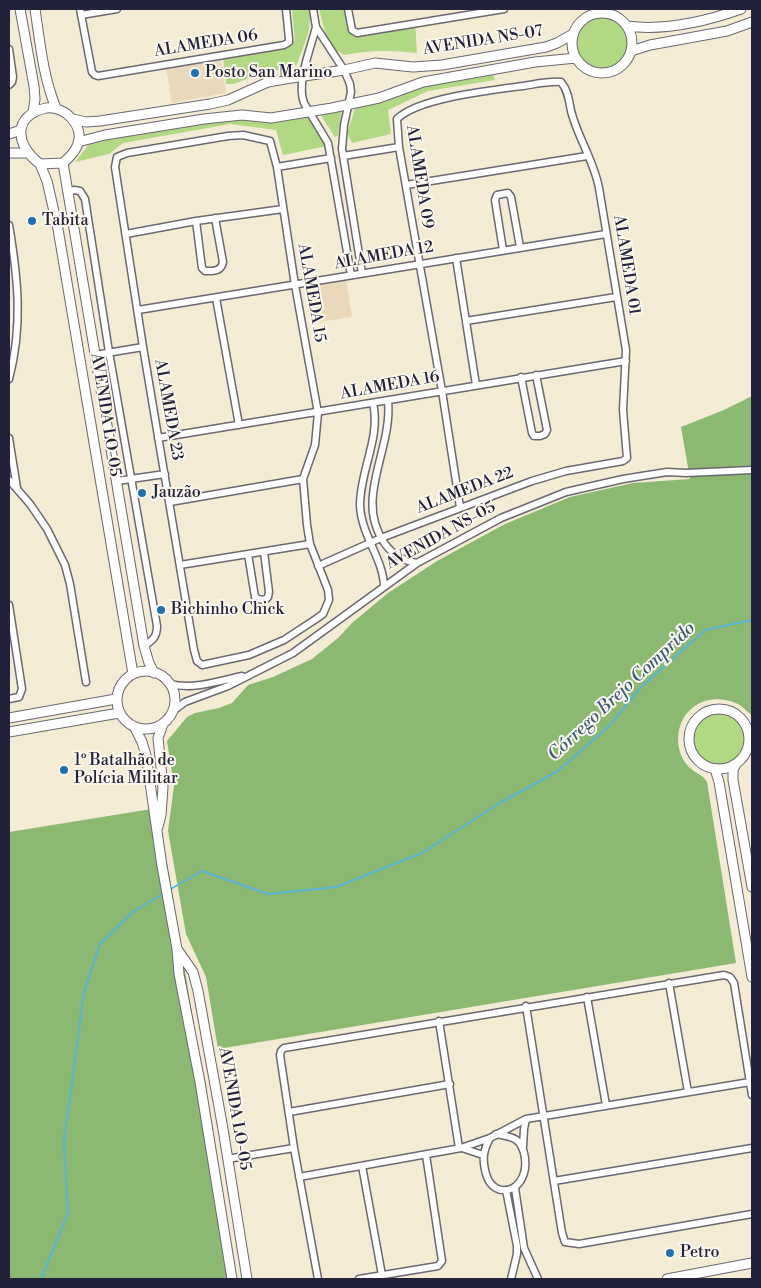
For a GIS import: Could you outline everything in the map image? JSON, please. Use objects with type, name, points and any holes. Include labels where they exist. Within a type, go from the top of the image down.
[{"type":"main road","points":[[9,134],[20,130],[33,113],[35,99],[20,9]]},
{"type":"main road","points":[[35,9],[50,92],[56,108]]},
{"type":"main road","points":[[573,34],[572,45],[576,58],[584,67],[591,71],[608,72],[623,65],[631,50],[632,38],[627,26],[675,25],[741,9]]},
{"type":"main road","name":"AVENIDA NS-07","points":[[73,119],[86,122],[100,122],[210,104],[228,100],[268,82],[375,64],[413,67],[442,65],[546,47],[573,34],[578,24],[588,12],[615,12],[627,26]]},
{"type":"main road","points":[[631,50],[650,44],[727,31],[752,22]]},
{"type":"main road","name":"AVENIDA NS-07","points":[[78,142],[105,135],[218,117],[244,115],[271,118],[310,112],[379,98],[423,82],[535,62],[576,58]]},
{"type":"main road","points":[[20,130],[23,146],[27,153],[40,164],[63,163],[74,152],[78,142],[77,125],[73,119],[56,108],[46,108],[33,113]]},
{"type":"main road","points":[[9,152],[27,153]]},
{"type":"main road","name":"AVENIDA LO-05","points":[[63,163],[144,646],[154,672]]},
{"type":"main road","name":"AVENIDA LO-05","points":[[40,164],[47,181],[58,229],[133,674]]},
{"type":"main road","points":[[144,671],[154,672],[170,684],[175,702],[173,711],[163,724],[145,730],[135,728],[126,722],[119,713],[116,699],[122,682],[133,674],[144,671]]},
{"type":"main road","points":[[9,718],[116,699]]},
{"type":"main road","points":[[736,764],[727,768],[715,769],[704,765],[693,754],[689,738],[694,723],[705,713],[720,709],[732,712],[748,724],[750,744],[732,773],[752,882]]},
{"type":"main road","points":[[9,732],[119,713]]},
{"type":"main road","name":"AVENIDA LO-05","points":[[157,829],[161,815],[163,794],[158,738],[163,724]]},
{"type":"main road","name":"AVENIDA LO-05","points":[[135,728],[144,747],[177,949],[179,974],[200,1082],[232,1279]]},
{"type":"main road","points":[[715,769],[719,782],[752,977]]},
{"type":"main road","name":"AVENIDA LO-05","points":[[177,949],[193,972],[198,991],[247,1279]]},
{"type":"main road","points":[[668,1279],[752,1262]]},
{"type":"street","points":[[81,12],[117,9]]},
{"type":"street","name":"ALAMEDA 06","points":[[81,12],[88,58],[93,74],[98,76],[284,45],[289,42],[286,9]]},
{"type":"street","points":[[313,9],[316,27],[304,76],[302,96],[327,139],[351,275]]},
{"type":"street","points":[[348,9],[352,30],[356,33],[504,9]]},
{"type":"street","points":[[316,27],[344,70],[350,84],[351,92],[343,132],[342,156],[362,273]]},
{"type":"street","points":[[9,49],[12,72],[10,83]]},
{"type":"street","name":"ALAMEDA 09","points":[[460,507],[442,391],[399,147],[397,118],[422,106],[452,98],[562,82]]},
{"type":"street","name":"ALAMEDA 01","points":[[562,82],[576,128],[598,180],[624,336],[626,360],[623,410],[628,455],[626,460]]},
{"type":"street","name":"ALAMEDA 15","points":[[117,157],[133,151],[228,136],[242,135],[264,138],[270,141],[277,167],[295,285],[318,412],[316,440],[302,479],[310,544],[328,590],[329,600]]},
{"type":"street","points":[[342,156],[399,147]]},
{"type":"street","points":[[406,185],[587,156]]},
{"type":"street","name":"ALAMEDA 23","points":[[117,157],[115,167],[138,310],[142,347],[198,663],[202,665],[248,655],[284,640],[323,614],[329,600]]},
{"type":"street","points":[[277,167],[331,158]]},
{"type":"street","points":[[67,193],[74,190],[80,192],[85,199],[109,352],[157,626],[157,633],[154,639],[144,646]]},
{"type":"street","points":[[503,250],[494,200],[497,195],[505,193],[511,197],[520,247]]},
{"type":"street","points":[[126,234],[196,221],[283,209]]},
{"type":"street","points":[[342,217],[352,215]]},
{"type":"street","points":[[196,221],[202,268],[205,271],[218,270],[222,262],[216,218]]},
{"type":"street","points":[[9,225],[16,266],[18,311],[17,343],[9,379]]},
{"type":"street","name":"ALAMEDA 12","points":[[138,310],[606,234]]},
{"type":"street","points":[[456,258],[476,385]]},
{"type":"street","points":[[466,321],[616,297]]},
{"type":"street","points":[[216,298],[239,425]]},
{"type":"street","points":[[96,354],[142,347]]},
{"type":"street","name":"ALAMEDA 16","points":[[158,438],[626,360]]},
{"type":"street","points":[[521,377],[532,433],[537,437],[545,434],[546,430],[536,375]]},
{"type":"street","points":[[388,401],[386,438],[372,500],[373,519],[381,538],[392,551],[403,559],[417,563]]},
{"type":"street","points":[[373,403],[376,419],[375,432],[365,474],[360,507],[369,543],[379,565],[384,586]]},
{"type":"street","points":[[9,438],[17,488]]},
{"type":"street","name":"ALAMEDA 22","points":[[318,566],[381,538],[548,475],[626,460]]},
{"type":"street","name":"AVENIDA NS-05","points":[[173,711],[185,702],[228,686],[293,654],[417,563],[501,518],[566,492],[623,479],[667,472],[752,470]]},
{"type":"street","points":[[117,481],[165,474]]},
{"type":"street","points":[[170,502],[302,479]]},
{"type":"street","points":[[9,480],[47,529],[65,566],[70,584],[86,682]]},
{"type":"street","points":[[180,565],[310,544]]},
{"type":"street","points":[[248,554],[255,597],[262,600],[268,598],[269,594],[264,552]]},
{"type":"street","points":[[9,605],[22,688],[19,697],[9,699]]},
{"type":"street","name":"AVENIDA NS-05","points":[[170,684],[190,686],[251,674]]},
{"type":"street","points":[[318,1279],[294,1148],[280,1055],[284,1048],[720,975],[730,977],[734,983],[752,1095]]},
{"type":"street","points":[[668,984],[688,1092]]},
{"type":"street","points":[[587,997],[606,1105]]},
{"type":"street","points":[[526,1006],[565,1242],[572,1244],[752,1214]]},
{"type":"street","points":[[439,1021],[460,1148]]},
{"type":"street","points":[[299,1177],[460,1148],[493,1136],[526,1119],[750,1082]]},
{"type":"street","points":[[289,1112],[450,1084]]},
{"type":"street","points":[[493,1136],[484,1150],[483,1156],[489,1183],[495,1188],[506,1190],[515,1188],[522,1181],[526,1168],[524,1129],[526,1119]]},
{"type":"street","points":[[493,1136],[517,1140],[524,1148]]},
{"type":"street","points":[[228,1159],[294,1148]]},
{"type":"street","points":[[460,1148],[483,1156]]},
{"type":"street","points":[[554,1181],[752,1148]]},
{"type":"street","points":[[359,1279],[438,1266],[442,1261],[426,1155]]},
{"type":"street","points":[[362,1166],[382,1275]]},
{"type":"street","points":[[515,1188],[524,1248],[538,1279]]},
{"type":"street","points":[[506,1190],[517,1246],[511,1279]]},
{"type":"shaded area","points":[[221,60],[226,93],[172,103],[166,68]]},
{"type":"shaded area","points":[[346,278],[352,317],[312,323],[306,284]]},
{"type":"green space","points":[[292,9],[309,9],[310,17],[309,31],[297,65],[234,84],[226,84],[223,56],[295,41]]},
{"type":"green space","points":[[319,9],[346,9],[350,31],[415,20],[417,53],[380,51],[344,55],[333,48],[325,32]]},
{"type":"green space","points":[[598,17],[608,17],[622,24],[629,38],[629,48],[622,62],[608,69],[598,69],[588,65],[581,58],[577,48],[577,38],[581,28],[588,21]]},
{"type":"green space","points":[[492,68],[495,80],[428,91],[388,110],[391,134],[352,143],[347,133],[357,103],[413,85]]},
{"type":"green space","points":[[342,106],[338,136],[335,137],[318,111]]},
{"type":"green space","points":[[308,115],[327,146],[283,155],[276,130],[230,124],[123,143],[109,154],[75,162],[94,138],[218,116],[268,117]]},
{"type":"green space","points":[[752,396],[752,716],[738,704],[725,700],[702,702],[692,708],[685,716],[680,727],[678,739],[680,752],[686,764],[707,782],[736,963],[218,1049],[206,977],[186,934],[168,831],[174,786],[167,741],[187,717],[232,703],[248,685],[273,677],[312,659],[388,593],[437,561],[505,524],[570,497],[633,483],[690,479],[681,427],[724,410]]},
{"type":"green space","points":[[719,713],[729,715],[737,721],[743,729],[745,739],[743,749],[737,757],[729,763],[719,765],[709,763],[701,757],[695,749],[693,739],[695,729],[701,721],[709,715]]},
{"type":"green space","points":[[158,808],[236,1279],[9,1279],[9,832]]},
{"type":"waterway","name":"Córrego Brejo Comprido","points":[[169,890],[202,871],[268,894],[336,887],[422,853],[498,804],[558,771],[609,726],[641,687],[705,630],[752,620]]},
{"type":"waterway","name":"Córrego Brejo Comprido","points":[[41,1279],[68,1213],[64,1142],[84,992],[100,944],[134,911],[165,893]]},
{"type":"place","name":"Posto San Marino","points":[[195,73]]},
{"type":"place","name":"Tabita","points":[[32,221]]},
{"type":"place","name":"Jauzão","points":[[142,493]]},
{"type":"place","name":"Bichinho Chick","points":[[161,610]]},
{"type":"place","name":"1º Batalhão de Polícia Militar","points":[[64,770]]},
{"type":"place","name":"Petro","points":[[670,1253]]}]
